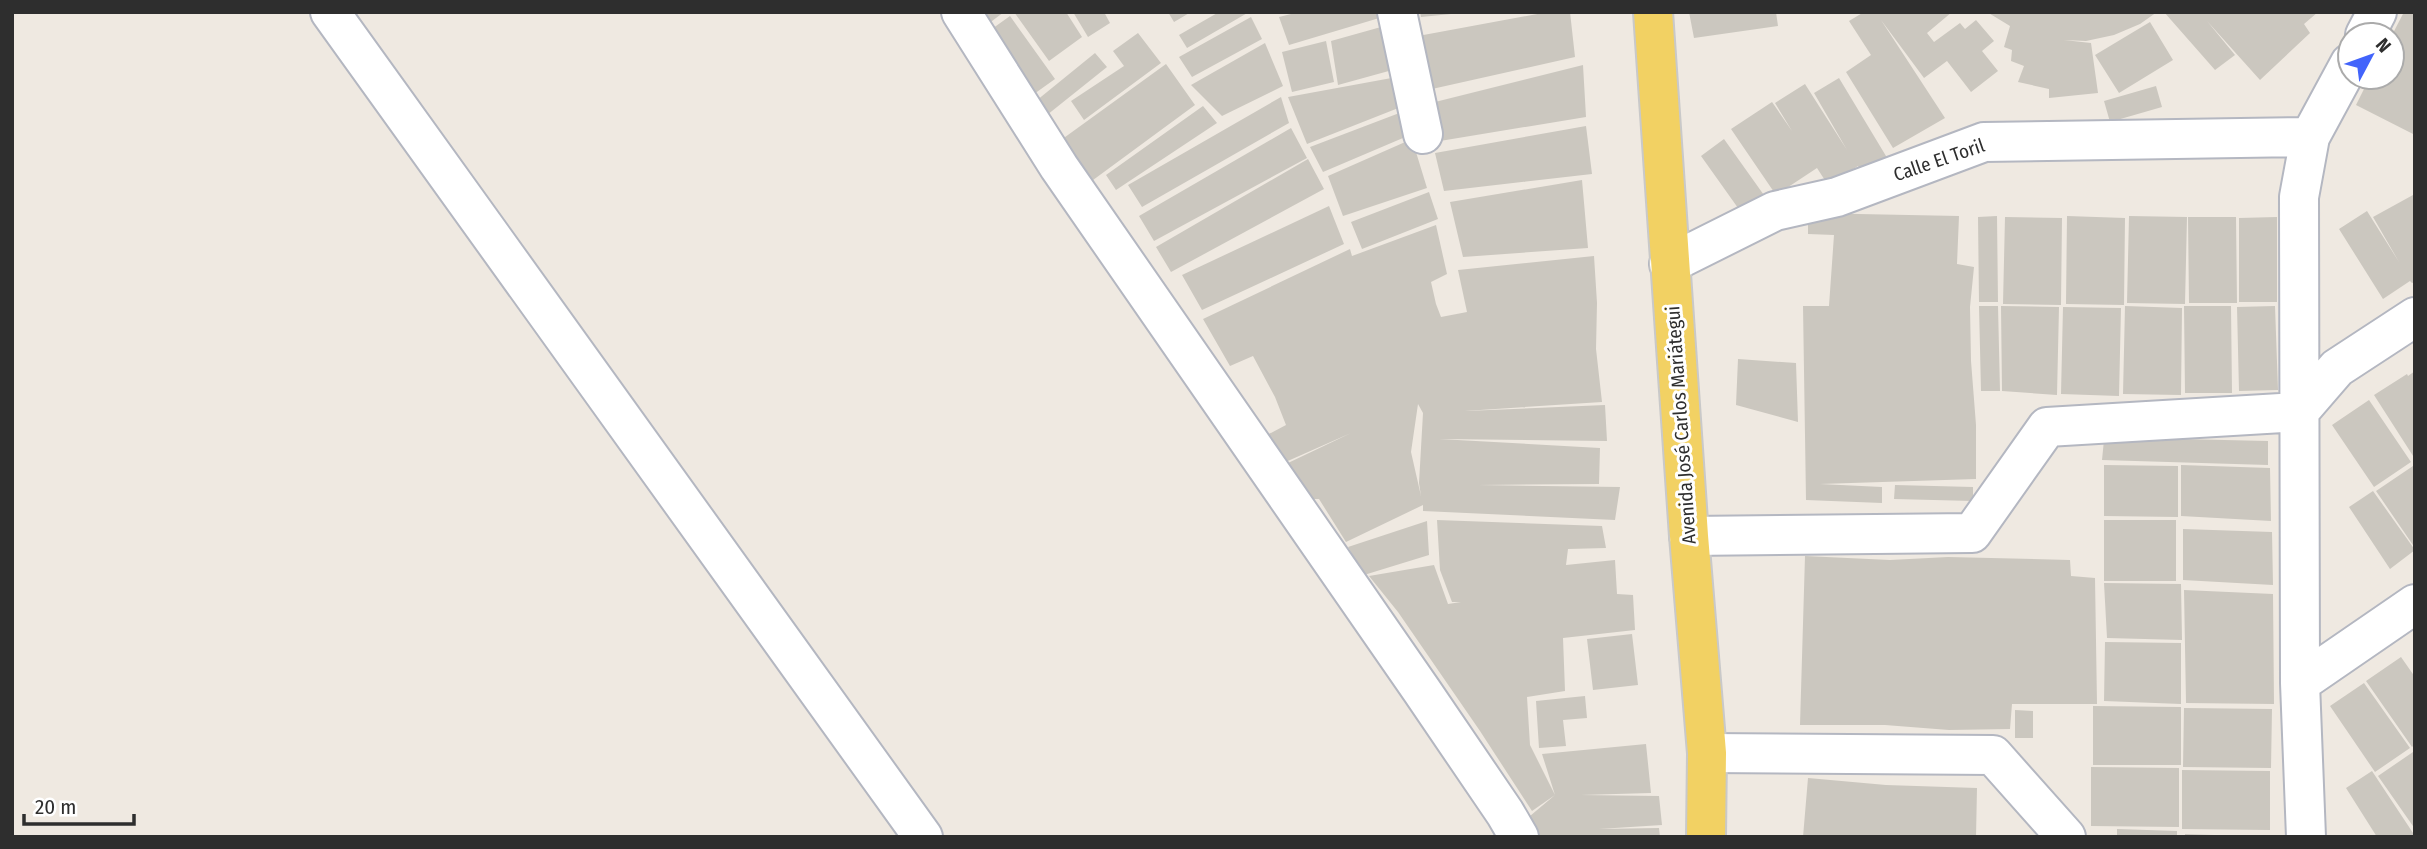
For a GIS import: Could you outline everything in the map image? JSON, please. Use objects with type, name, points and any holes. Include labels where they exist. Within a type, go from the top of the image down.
[{"type":"main road","name":"Avenida José Carlos Mariátegui","points":[[1653,12],[1669,264],[1707,753],[1706,837]]},
{"type":"street","points":[[330,12],[923,837]]},
{"type":"street","points":[[961,12],[1059,167],[1506,813],[1519,837]]},
{"type":"street","points":[[1397,12],[1423,134]]},
{"type":"street","points":[[2306,837],[2300,683],[2299,197],[2311,137],[2336,90]]},
{"type":"street","name":"Calle El Toril","points":[[1669,264],[1775,211],[1837,197],[1984,142],[2311,137]]},
{"type":"street","points":[[1689,536],[1972,533],[2047,427],[2299,411],[2337,368],[2415,317]]},
{"type":"street","points":[[2300,683],[2415,604]]},
{"type":"street","points":[[1707,753],[1993,755],[2066,837]]},
{"type":"building","points":[[979,12],[1004,12],[988,24]]},
{"type":"building","points":[[1014,12],[1066,12],[1082,37],[1049,61]]},
{"type":"building","points":[[1073,12],[1104,12],[1110,23],[1088,37]]},
{"type":"building","points":[[1168,12],[1191,12],[1174,22]]},
{"type":"building","points":[[1219,12],[1249,12],[1187,48],[1179,35]]},
{"type":"building","points":[[1299,12],[1385,12],[1386,16],[1289,45],[1279,17]]},
{"type":"building","points":[[1420,12],[1450,12],[1451,14],[1421,17]]},
{"type":"building","points":[[1548,12],[1570,12],[1575,57],[1432,89],[1418,36]]},
{"type":"building","points":[[1689,12],[1776,12],[1778,26],[1694,38]]},
{"type":"building","points":[[1864,12],[1952,12],[1927,33],[1934,42],[1960,23],[1965,29],[1976,20],[1994,41],[1982,51],[1998,71],[1971,92],[1947,61],[1924,78],[1881,20],[1945,118],[1893,148],[1846,72],[1871,55],[1849,21]]},
{"type":"building","points":[[1987,12],[2157,12],[2140,24],[2114,35],[2086,41],[2064,40],[2091,43],[2098,93],[2049,98],[2049,89],[2018,82],[2024,66],[2011,61],[2012,50],[2004,47],[2010,26]]},
{"type":"building","points":[[2164,12],[2318,12],[2304,24],[2310,33],[2260,80],[2207,21],[2235,55],[2215,70]]},
{"type":"building","points":[[2404,12],[2415,12],[2415,135],[2356,105],[2363,91],[2406,91],[2406,21],[2399,21]]},
{"type":"building","points":[[1010,16],[1055,79],[1034,94],[989,31]]},
{"type":"building","points":[[1251,17],[1262,39],[1192,77],[1179,57]]},
{"type":"building","points":[[2150,22],[2173,60],[2119,93],[2095,55]]},
{"type":"building","points":[[1381,27],[1396,69],[1338,85],[1331,41]]},
{"type":"building","points":[[1138,33],[1161,63],[1084,120],[1071,101],[1124,66],[1113,51]]},
{"type":"building","points":[[1326,41],[1334,82],[1292,92],[1282,52]]},
{"type":"building","points":[[1265,43],[1283,86],[1222,116],[1191,85]]},
{"type":"building","points":[[1095,53],[1107,67],[1042,119],[1031,105]]},
{"type":"building","points":[[1166,64],[1195,105],[1089,183],[1061,140]]},
{"type":"building","points":[[1583,65],[1586,117],[1440,141],[1431,103]]},
{"type":"building","points":[[1397,77],[1406,105],[1307,144],[1288,97]]},
{"type":"building","points":[[1839,78],[1889,161],[1864,176],[1858,166],[1828,185],[1817,168],[1776,195],[1731,129],[1772,102],[1792,131],[1775,103],[1805,84],[1847,150],[1814,93]]},
{"type":"building","points":[[2156,86],[2162,107],[2110,122],[2104,101]]},
{"type":"building","points":[[1281,97],[1289,123],[1142,207],[1128,185]]},
{"type":"building","points":[[1203,106],[1217,123],[1116,190],[1106,175]]},
{"type":"building","points":[[1402,112],[1410,135],[1323,172],[1310,147]]},
{"type":"building","points":[[1586,126],[1592,174],[1444,191],[1435,153]]},
{"type":"building","points":[[1291,128],[1307,158],[1154,241],[1139,216]]},
{"type":"building","points":[[1412,139],[1427,188],[1343,216],[1328,176]]},
{"type":"building","points":[[1724,139],[1766,198],[1743,215],[1701,156]]},
{"type":"building","points":[[1308,159],[1324,189],[1171,272],[1156,247]]},
{"type":"building","points":[[1582,180],[1588,248],[1463,257],[1450,202]]},
{"type":"building","points":[[1429,192],[1438,219],[1362,249],[1351,222]]},
{"type":"building","points":[[2413,195],[2415,282],[2410,281],[2383,299],[2339,229],[2367,211],[2399,262],[2373,217]]},
{"type":"building","points":[[1329,206],[1344,244],[1202,310],[1182,275]]},
{"type":"building","points":[[1808,213],[1959,216],[1957,264],[1974,267],[1970,307],[1976,479],[1820,484],[1882,487],[1882,503],[1806,500],[1803,306],[1829,306],[1834,235],[1808,234]]},
{"type":"building","points":[[1997,216],[1998,302],[1979,302],[1978,217]]},
{"type":"building","points":[[2067,216],[2125,218],[2124,305],[2066,304]]},
{"type":"building","points":[[2129,216],[2187,217],[2185,304],[2127,303]]},
{"type":"building","points":[[2005,217],[2062,218],[2061,305],[2003,304]]},
{"type":"building","points":[[2188,217],[2236,217],[2237,303],[2189,303]]},
{"type":"building","points":[[2277,217],[2277,302],[2239,302],[2239,218]]},
{"type":"building","points":[[1436,225],[1447,274],[1431,282],[1441,317],[1467,312],[1458,270],[1594,256],[1596,349],[1602,402],[1465,411],[1605,405],[1607,441],[1439,439],[1600,448],[1599,484],[1478,485],[1620,487],[1615,520],[1423,511],[1423,505],[1346,542],[1319,499],[1313,499],[1288,463],[1351,433],[1281,464],[1265,436],[1286,425],[1275,397],[1253,356],[1230,366],[1203,319],[1350,249],[1352,256]],"holes":[[[1418,404],[1423,413],[1419,483],[1421,496],[1411,452]]]},
{"type":"building","points":[[1979,306],[1998,306],[2000,391],[1981,391]]},
{"type":"building","points":[[2001,306],[2059,307],[2057,395],[2002,391]]},
{"type":"building","points":[[2125,306],[2182,308],[2181,395],[2123,394]]},
{"type":"building","points":[[2184,306],[2231,306],[2232,393],[2185,393]]},
{"type":"building","points":[[2275,306],[2278,390],[2239,391],[2237,307]]},
{"type":"building","points":[[2063,307],[2121,308],[2119,396],[2061,394]]},
{"type":"building","points":[[1738,359],[1796,363],[1798,422],[1736,405]]},
{"type":"building","points":[[2415,371],[2415,459],[2374,395]]},
{"type":"building","points":[[2369,400],[2411,462],[2374,487],[2332,425]]},
{"type":"building","points":[[2104,440],[2268,441],[2268,465],[2102,460]]},
{"type":"building","points":[[2104,465],[2178,466],[2178,517],[2104,516]]},
{"type":"building","points":[[2181,465],[2270,468],[2271,521],[2181,516]]},
{"type":"building","points":[[2413,466],[2415,468],[2415,548],[2376,491]]},
{"type":"building","points":[[1895,485],[1973,487],[1973,501],[1894,499]]},
{"type":"building","points":[[2373,491],[2415,550],[2390,569],[2349,507]]},
{"type":"building","points":[[1437,520],[1602,526],[1606,548],[1568,549],[1566,565],[1615,560],[1617,594],[1633,595],[1635,630],[1563,638],[1565,691],[1527,697],[1530,745],[1555,795],[1532,811],[1398,612],[1369,576],[1434,565],[1448,604],[1461,602],[1452,602],[1440,570]]},
{"type":"building","points":[[2104,520],[2176,520],[2176,581],[2104,581]]},
{"type":"building","points":[[1427,521],[1429,555],[1364,575],[1348,547]]},
{"type":"building","points":[[2183,529],[2272,532],[2273,585],[2183,580]]},
{"type":"building","points":[[1805,556],[1890,560],[1948,557],[2070,560],[2071,576],[2095,578],[2097,704],[2012,704],[2010,729],[1949,730],[1885,725],[1800,725]]},
{"type":"building","points":[[2104,583],[2181,584],[2182,640],[2107,638]]},
{"type":"building","points":[[2184,590],[2273,594],[2274,704],[2186,703]]},
{"type":"building","points":[[1632,634],[1638,685],[1593,690],[1587,639]]},
{"type":"building","points":[[2105,642],[2181,643],[2181,704],[2104,701]]},
{"type":"building","points":[[2401,657],[2415,677],[2415,744],[2412,747],[2366,681]]},
{"type":"building","points":[[2364,683],[2410,748],[2375,772],[2330,706]]},
{"type":"building","points":[[1585,696],[1587,718],[1563,720],[1566,746],[1539,748],[1536,701]]},
{"type":"building","points":[[2093,706],[2181,707],[2181,765],[2093,765]]},
{"type":"building","points":[[2184,708],[2272,709],[2271,768],[2183,767]]},
{"type":"building","points":[[2015,710],[2033,711],[2033,738],[2015,738]]},
{"type":"building","points":[[1646,744],[1651,793],[1581,795],[1659,796],[1662,825],[1599,829],[1659,828],[1660,837],[1540,837],[1530,816],[1555,795],[1542,754]]},
{"type":"building","points":[[2413,752],[2415,755],[2415,829],[2378,776]]},
{"type":"building","points":[[2091,767],[2179,768],[2179,827],[2091,826]]},
{"type":"building","points":[[2182,770],[2270,771],[2270,830],[2182,829]]},
{"type":"building","points":[[2372,771],[2415,837],[2377,837],[2346,788]]},
{"type":"building","points":[[1808,778],[1886,785],[1977,788],[1976,837],[1803,837]]},
{"type":"building","points":[[2117,829],[2177,831],[2177,837],[2117,837]]},
{"type":"building","points":[[2185,834],[2214,835],[2214,837],[2185,837]]}]
